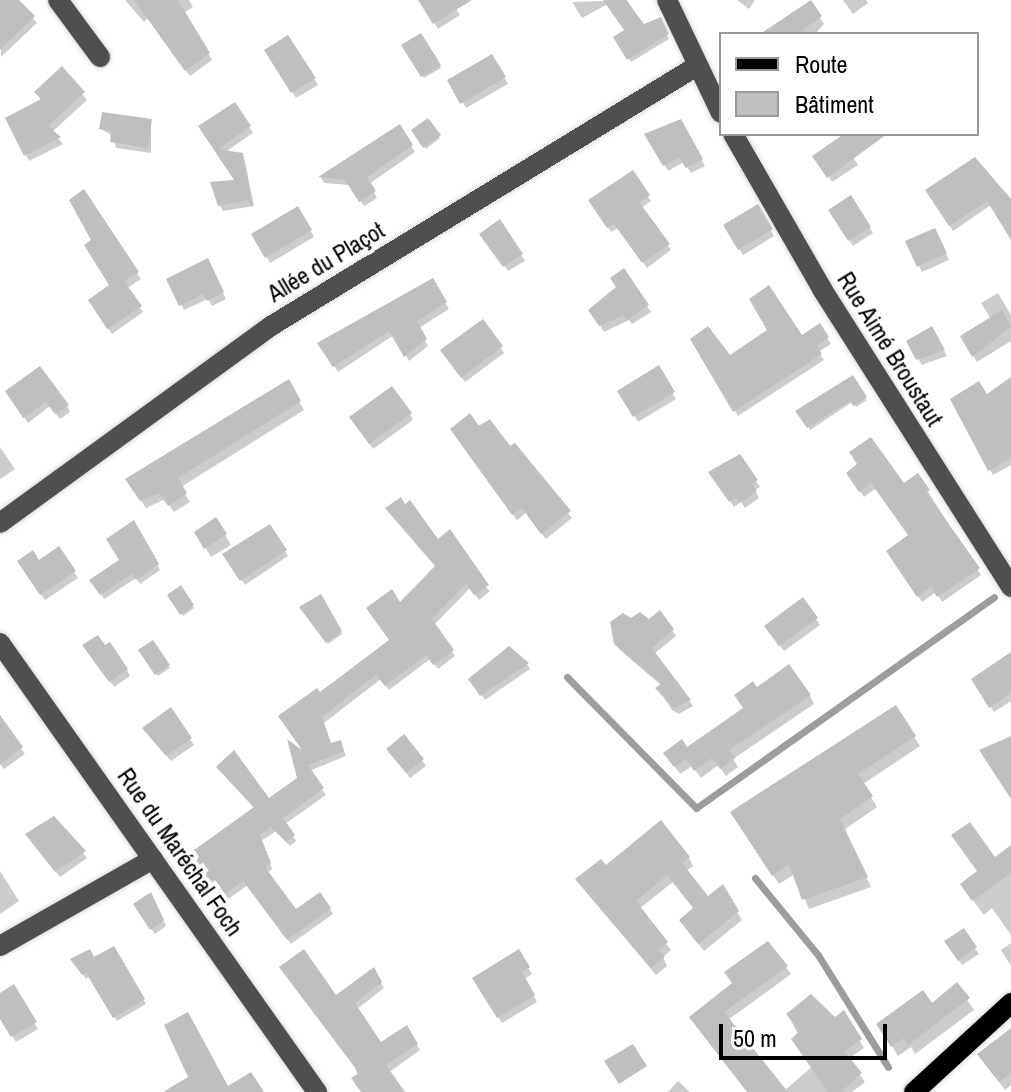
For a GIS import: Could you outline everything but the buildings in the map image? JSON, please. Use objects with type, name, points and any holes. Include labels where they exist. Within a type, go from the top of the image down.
[{"type":"main road","points":[[914,1092],[1011,1003]]},
{"type":"street","points":[[58,0],[100,57]]},
{"type":"street","points":[[667,0],[695,67],[719,109]]},
{"type":"street","name":"Allée du Plaçot","points":[[0,523],[271,326],[695,67]]},
{"type":"street","name":"Rue Aimé Broustaut","points":[[734,136],[822,289],[1011,587]]},
{"type":"street","name":"Rue du Maréchal Foch","points":[[0,643],[317,1092]]},
{"type":"street","points":[[0,946],[153,859]]},
{"type":"waterway","points":[[567,677],[696,808],[994,597]]},
{"type":"waterway","points":[[755,878],[818,955],[888,1067]]}]
